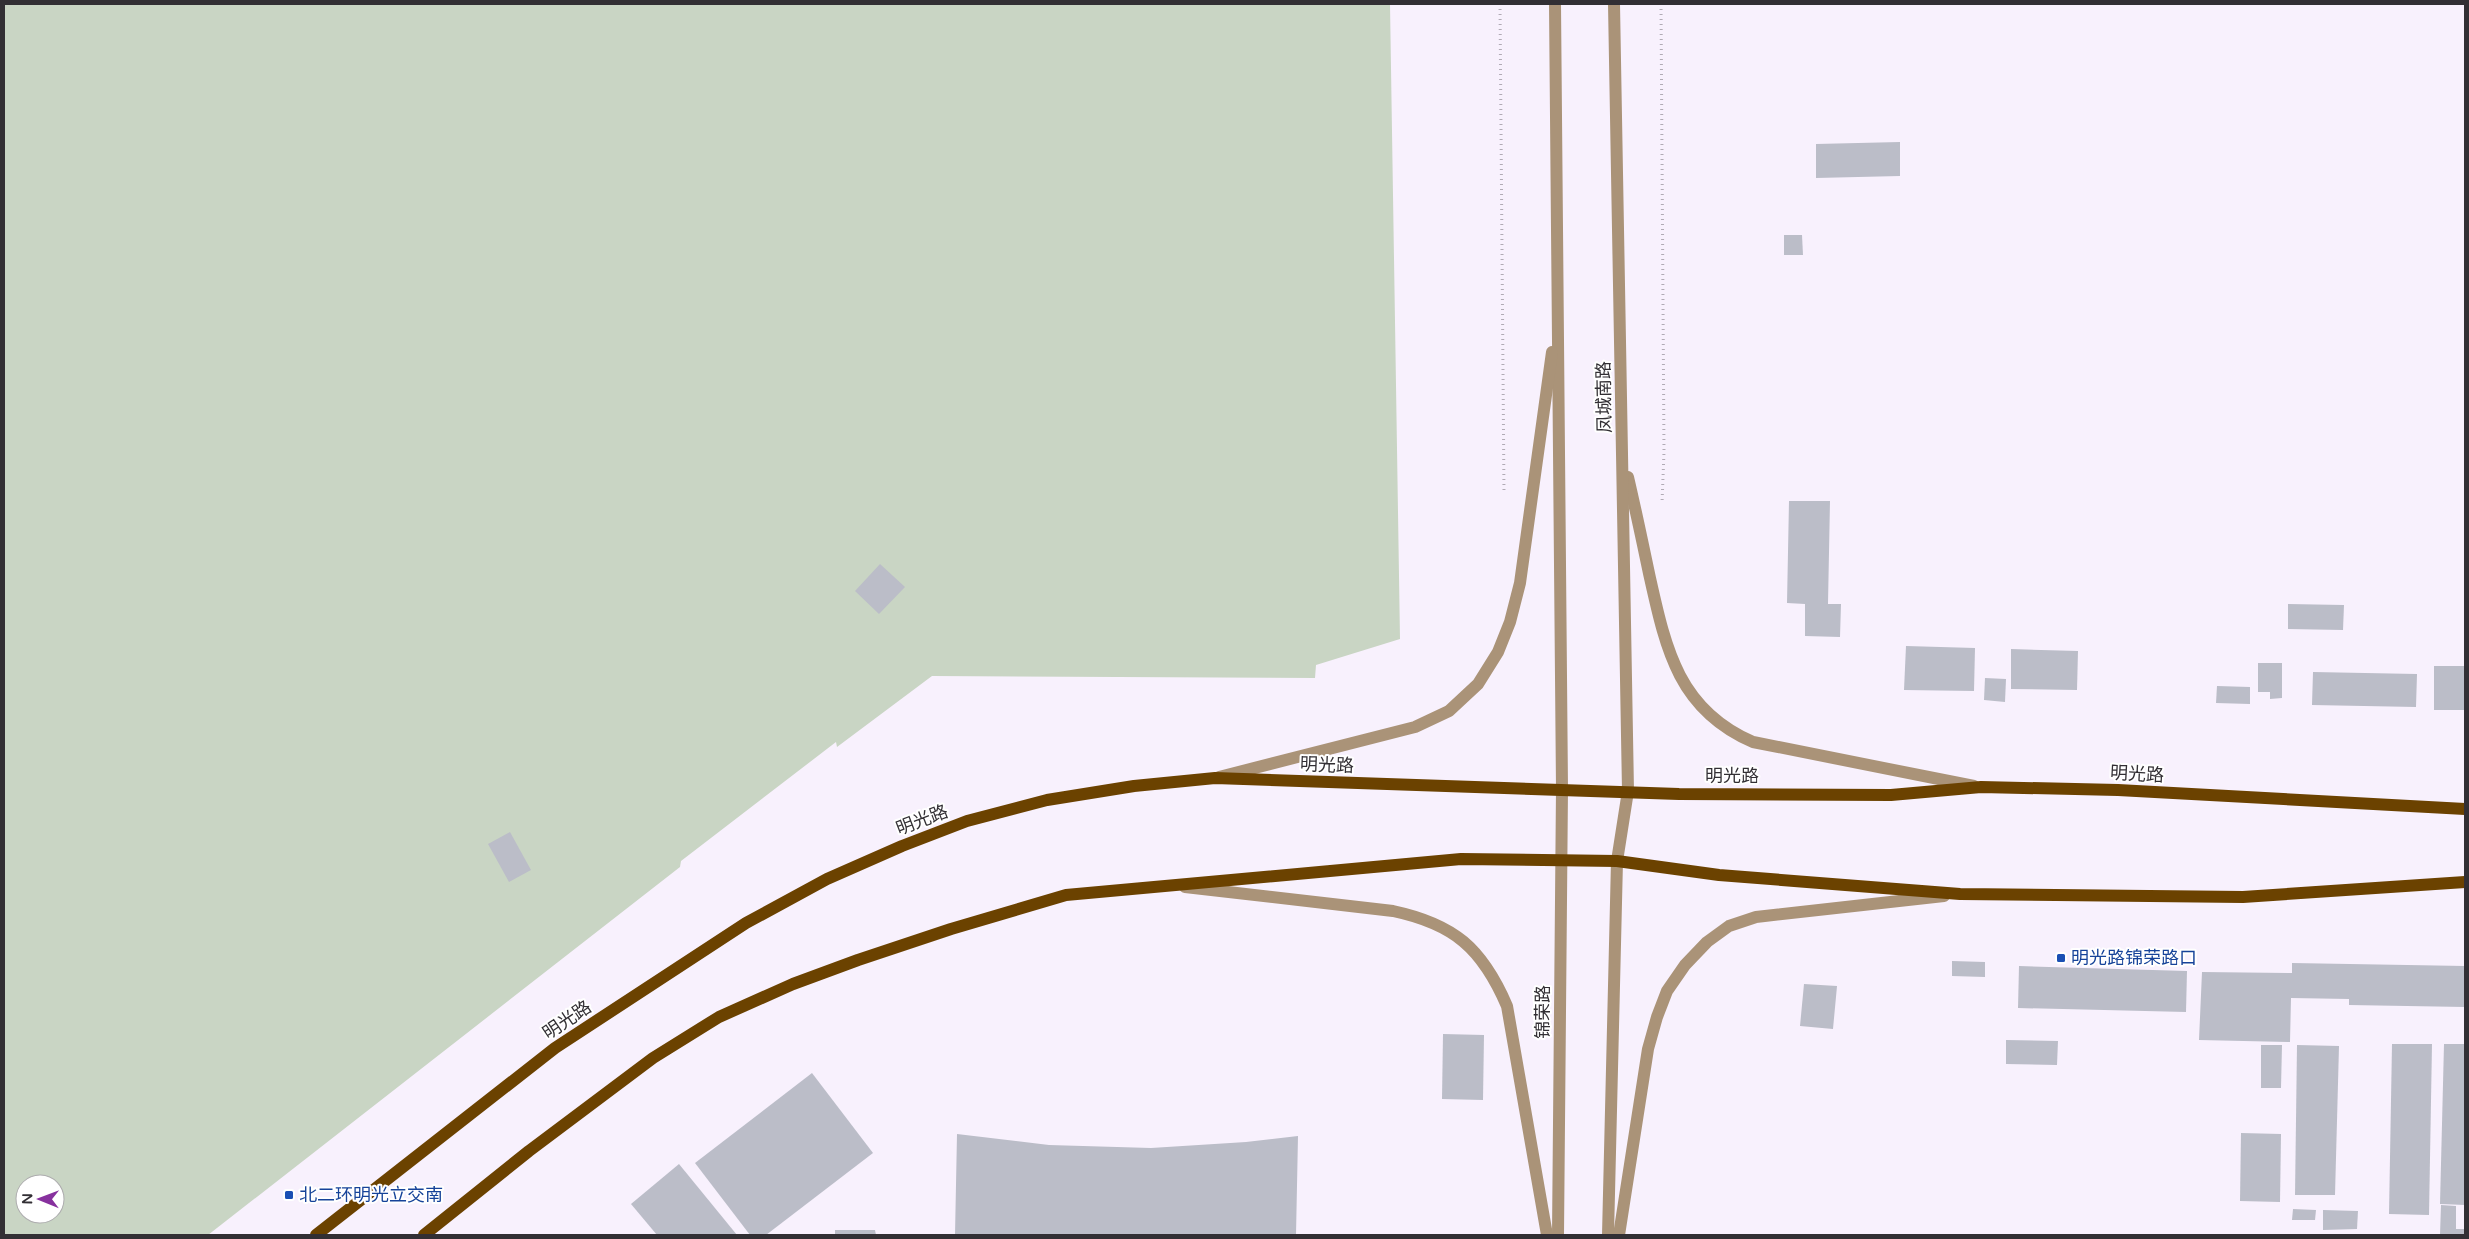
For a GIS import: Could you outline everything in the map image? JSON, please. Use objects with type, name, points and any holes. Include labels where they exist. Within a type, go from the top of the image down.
[{"type":"main road","name":"明光路","points":[[316,1235],[555,1048],[746,923],[826,879],[958,825],[1048,800],[1124,788],[1216,778],[1679,794],[1891,795],[1981,787],[2118,790],[2465,809]]},
{"type":"main road","points":[[424,1235],[529,1151],[653,1058],[719,1017],[793,984],[951,929],[1066,895],[1461,859],[1617,861],[1719,875],[1960,894],[2243,897],[2465,882]]},
{"type":"street","points":[[1555,4],[1562,790]]},
{"type":"street","name":"凤城南路","points":[[1614,4],[1628,791]]},
{"type":"street","points":[[1216,778],[1415,727],[1449,711],[1478,684],[1498,652],[1510,622],[1520,583],[1558,308]]},
{"type":"street","points":[[1622,448],[1663,639],[1681,679],[1706,712],[1729,732],[1753,742],[1981,787]]},
{"type":"street","name":"锦荣路","points":[[1558,1235],[1562,790]]},
{"type":"street","points":[[1608,1235],[1617,861],[1628,791]]},
{"type":"street","points":[[1166,885],[1393,911],[1420,917],[1441,925],[1462,940],[1481,958],[1496,981],[1507,1006],[1548,1235]]},
{"type":"street","points":[[1618,1235],[1648,1049],[1657,1017],[1667,991],[1685,965],[1707,942],[1729,926],[1756,917],[1960,894]]},
{"type":"path","points":[[1500,4],[1504,500]]},
{"type":"path","points":[[1660,4],[1664,452],[1662,506]]},
{"type":"green space","points":[[4,4],[1390,4],[1400,639],[1316,665],[1315,678],[932,676],[837,747],[836,742],[681,861],[680,867],[208,1235],[4,1235]]},
{"type":"building","points":[[1900,142],[1900,176],[1816,178],[1816,144]]},
{"type":"building","points":[[1784,235],[1802,235],[1803,255],[1784,255]]},
{"type":"building","points":[[1789,501],[1830,501],[1828,604],[1841,604],[1840,637],[1805,636],[1805,604],[1787,603]]},
{"type":"building","points":[[880,564],[905,587],[879,614],[855,591]]},
{"type":"building","points":[[2288,604],[2344,605],[2343,630],[2288,629]]},
{"type":"building","points":[[1906,646],[1975,648],[1974,691],[1904,690]]},
{"type":"building","points":[[2011,649],[2078,651],[2077,690],[2011,689]]},
{"type":"building","points":[[2258,663],[2282,663],[2282,698],[2270,699],[2270,692],[2258,692]]},
{"type":"building","points":[[2434,666],[2465,666],[2465,710],[2434,710]]},
{"type":"building","points":[[2313,672],[2417,674],[2416,707],[2312,705]]},
{"type":"building","points":[[1985,678],[2006,679],[2005,702],[1984,700]]},
{"type":"building","points":[[2217,686],[2250,687],[2250,704],[2216,703]]},
{"type":"building","points":[[510,832],[531,870],[509,882],[488,844]]},
{"type":"building","points":[[1952,961],[1985,962],[1985,977],[1952,976]]},
{"type":"building","points":[[2292,963],[2465,966],[2465,1007],[2349,1005],[2349,999],[2291,998],[2290,1042],[2199,1040],[2202,972],[2292,973]]},
{"type":"building","points":[[2019,966],[2187,971],[2186,1012],[2018,1008]]},
{"type":"building","points":[[1804,984],[1837,986],[1833,1029],[1800,1026]]},
{"type":"building","points":[[1443,1034],[1484,1035],[1483,1100],[1442,1099]]},
{"type":"building","points":[[2006,1040],[2058,1041],[2057,1065],[2006,1064]]},
{"type":"building","points":[[2392,1044],[2432,1044],[2429,1215],[2389,1214]]},
{"type":"building","points":[[2444,1044],[2465,1044],[2465,1205],[2440,1204]]},
{"type":"building","points":[[2261,1045],[2282,1045],[2281,1088],[2261,1088]]},
{"type":"building","points":[[2297,1045],[2339,1046],[2335,1195],[2295,1195]]},
{"type":"building","points":[[812,1073],[873,1153],[766,1235],[750,1235],[695,1163]]},
{"type":"building","points":[[2241,1133],[2281,1134],[2280,1202],[2240,1201]]},
{"type":"building","points":[[957,1134],[1049,1145],[1151,1148],[1246,1142],[1298,1136],[1296,1235],[955,1235]]},
{"type":"building","points":[[679,1164],[737,1235],[657,1235],[631,1204]]},
{"type":"building","points":[[2441,1205],[2456,1206],[2456,1229],[2465,1229],[2465,1235],[2440,1235]]},
{"type":"building","points":[[2293,1209],[2316,1210],[2315,1220],[2292,1220]]},
{"type":"building","points":[[2323,1210],[2358,1211],[2357,1229],[2323,1230]]},
{"type":"building","points":[[835,1230],[875,1230],[876,1235],[835,1235]]},
{"type":"place","name":"明光路锦荣路口","points":[[2061,958]]},
{"type":"place","name":"北二环明光立交南","points":[[289,1195]]}]
